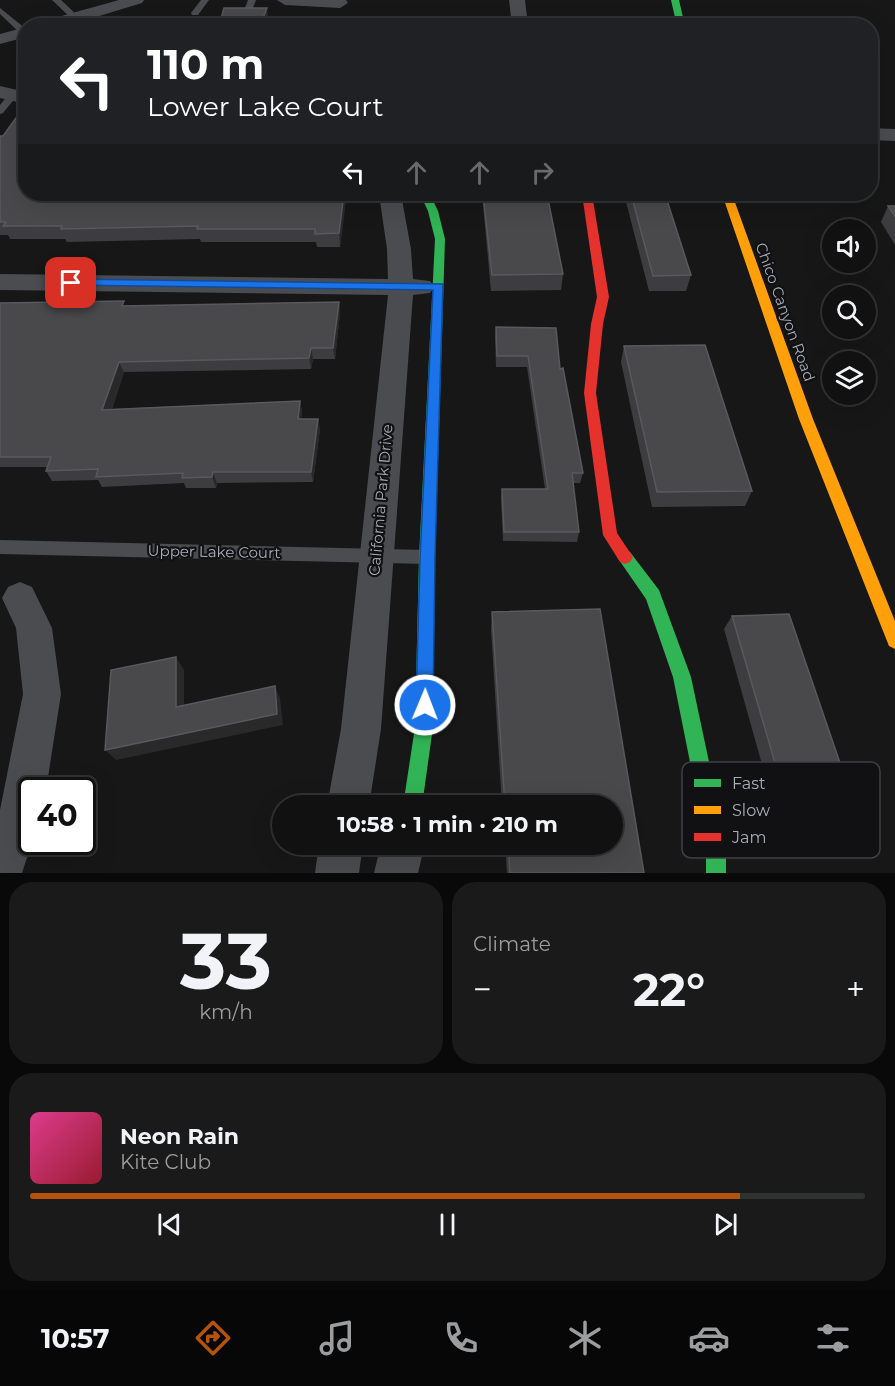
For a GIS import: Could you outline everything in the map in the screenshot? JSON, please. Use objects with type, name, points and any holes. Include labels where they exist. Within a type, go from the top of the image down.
[{"type":"street","points":[[72,18],[136,0]]},
{"type":"street","points":[[285,0],[341,1],[334,18]]},
{"type":"street","points":[[517,0],[519,18]]},
{"type":"street","points":[[675,0],[679,18]]},
{"type":"street","points":[[310,18],[320,1]]},
{"type":"street","points":[[0,39],[18,34]]},
{"type":"street","points":[[878,134],[895,135]]},
{"type":"street","name":"California Park Drive","points":[[350,795],[361,729],[401,287],[399,249],[391,201]]},
{"type":"street","points":[[414,795],[424,727],[427,558],[439,286],[440,239],[428,201]]},
{"type":"street","points":[[588,201],[603,297],[597,324],[590,393],[610,535],[653,595],[682,677],[700,762]]},
{"type":"street","name":"Chico Canyon Road","points":[[729,201],[756,285],[825,470],[895,641]]},
{"type":"street","points":[[0,282],[439,286]]},
{"type":"street","points":[[7,872],[23,804],[42,694],[34,628],[20,598]]},
{"type":"street","points":[[337,873],[339,855]]},
{"type":"street","points":[[396,873],[400,855]]},
{"type":"lane","points":[[56,0],[75,17]]},
{"type":"lane","points":[[195,13],[205,0]]},
{"type":"lane","points":[[248,13],[252,0]]},
{"type":"lane","points":[[0,10],[18,26]]},
{"type":"lane","name":"Upper Lake Court","points":[[0,547],[427,558]]},
{"type":"building","points":[[224,8],[267,8],[263,18],[221,18]]},
{"type":"building","points":[[18,115],[18,201],[343,201],[339,233],[315,234],[315,229],[197,229],[198,226],[61,229],[62,226],[3,226],[6,222],[0,222],[0,136],[3,136]]},
{"type":"building","points":[[484,201],[548,201],[563,274],[492,275]]},
{"type":"building","points":[[633,201],[667,201],[691,275],[653,276]]},
{"type":"building","points":[[888,206],[895,206],[895,216]]},
{"type":"building","points":[[124,301],[122,306],[339,302],[333,348],[311,348],[309,358],[119,362],[102,410],[300,401],[298,419],[318,419],[311,472],[213,472],[212,477],[182,478],[183,473],[96,477],[98,469],[46,471],[51,457],[0,457],[0,303]]},
{"type":"building","points":[[496,327],[556,328],[560,369],[563,368],[583,473],[572,473],[579,532],[504,532],[502,489],[548,489],[528,356],[497,356]]},
{"type":"building","points":[[705,345],[752,491],[657,492],[624,346]]},
{"type":"building","points":[[600,609],[644,873],[510,873],[509,855],[623,855],[623,795],[504,795],[492,612]]},
{"type":"building","points":[[789,614],[840,762],[775,762],[732,616]]},
{"type":"building","points":[[176,657],[176,707],[275,686],[277,714],[105,750],[111,670]]},
{"type":"traffic: fast","points":[[675,0],[679,18]]},
{"type":"traffic: fast","points":[[414,795],[424,727],[427,557],[440,239],[428,201]]},
{"type":"traffic: fast","points":[[625,557],[653,595],[682,677],[700,762]]},
{"type":"traffic: fast","points":[[716,858],[716,873]]},
{"type":"traffic: slow","points":[[729,201],[806,419],[895,641]]},
{"type":"traffic: jam","points":[[588,201],[603,297],[597,324],[590,393],[610,535],[625,557]]},
{"type":"route","points":[[71,283],[439,286],[427,558],[425,705]]}]
